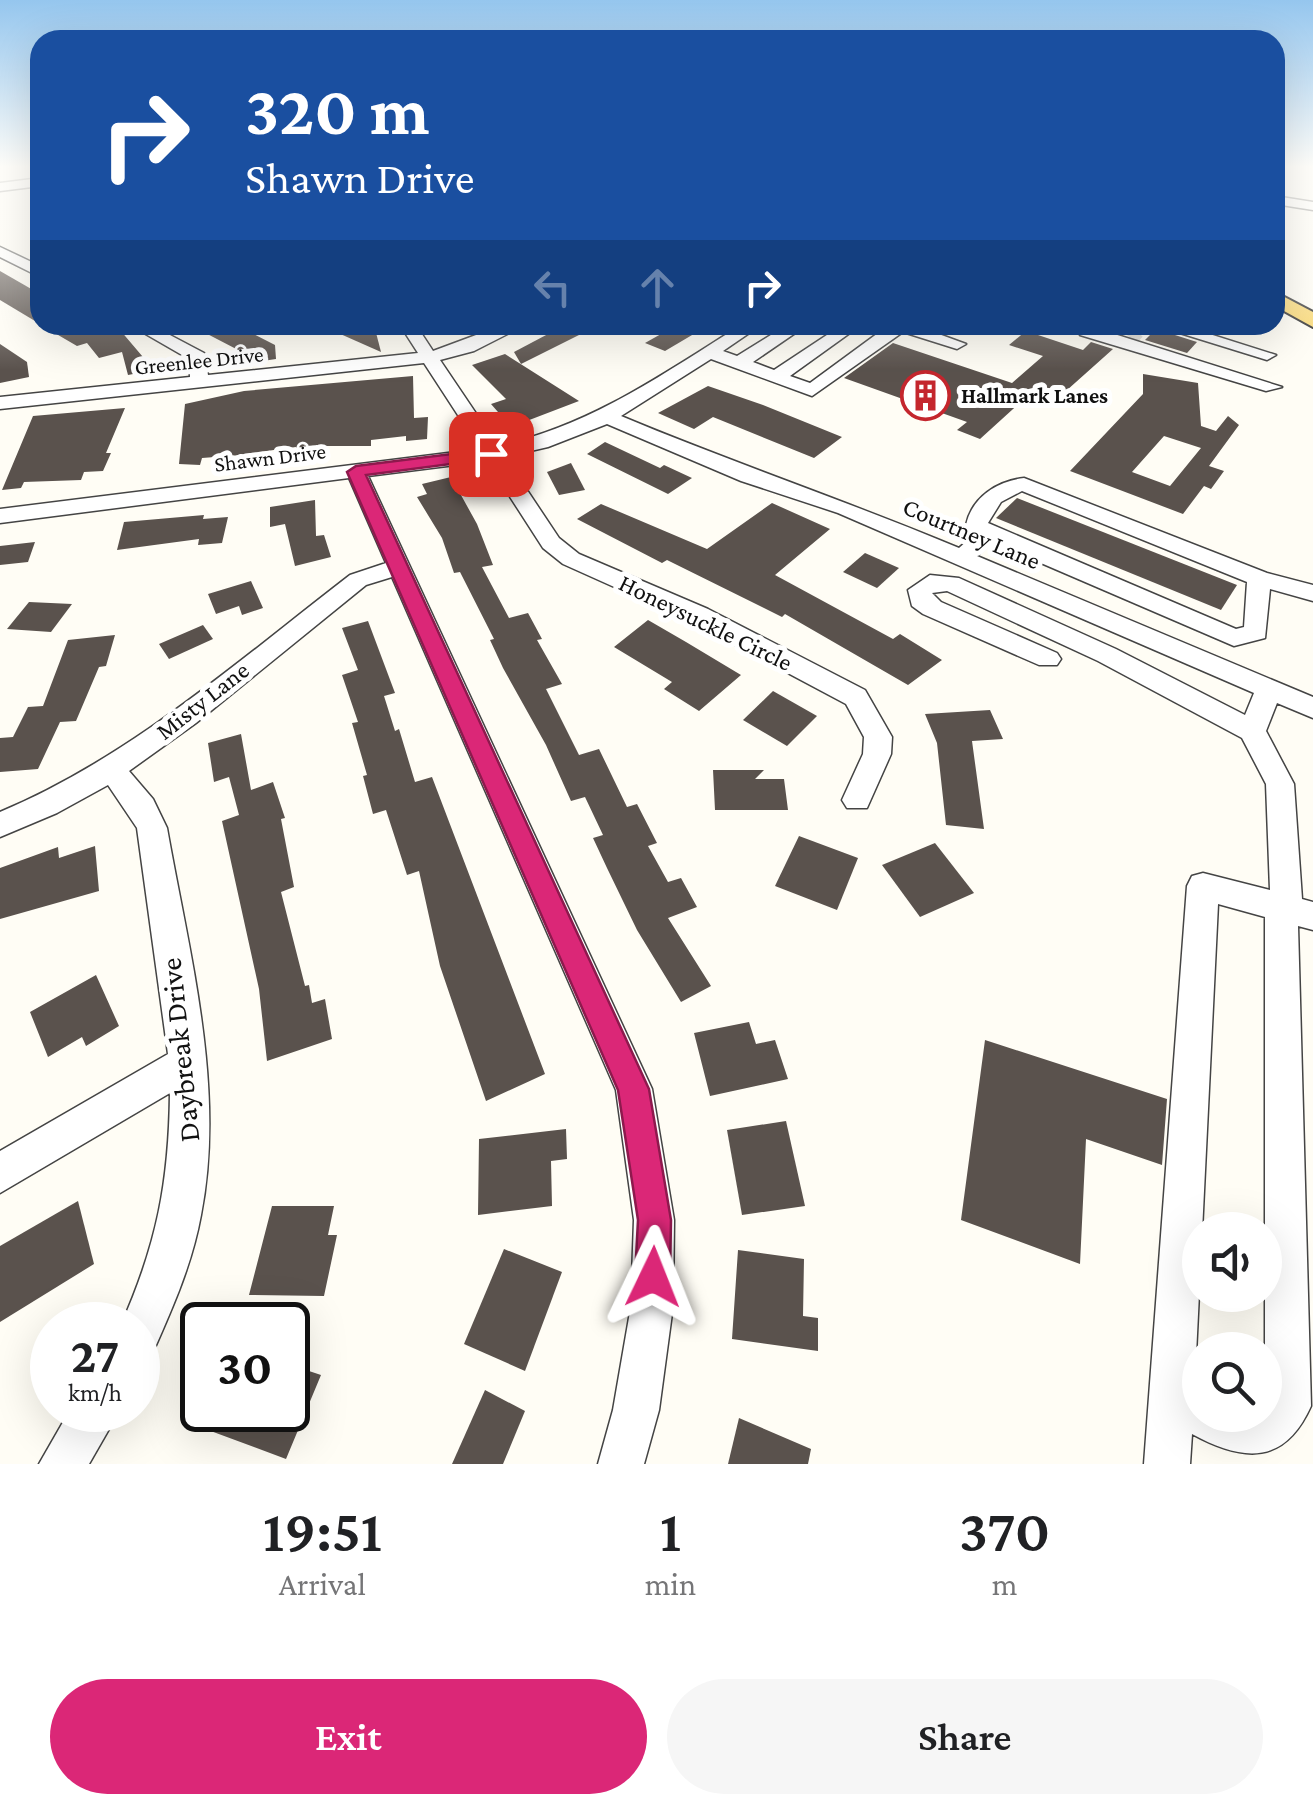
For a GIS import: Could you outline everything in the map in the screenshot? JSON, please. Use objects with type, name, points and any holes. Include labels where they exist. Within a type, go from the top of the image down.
[{"type":"main road","points":[[1285,292],[1313,298]]},
{"type":"main road","points":[[1285,294],[1313,310]]},
{"type":"main road","points":[[1285,296],[1313,320]]},
{"type":"street","points":[[0,251],[30,267]]},
{"type":"street","points":[[156,335],[198,358],[199,383]]},
{"type":"street","name":"Honeysuckle Circle","points":[[415,335],[540,532],[571,558],[699,615],[856,697],[878,736],[877,754],[857,800]]},
{"type":"street","name":"Greenlee Drive","points":[[0,403],[429,357],[495,335]]},
{"type":"street","name":"Shawn Drive","points":[[0,516],[491,454],[574,433],[607,417],[737,335]]},
{"type":"street","points":[[739,363],[782,335]]},
{"type":"street","points":[[776,377],[838,335]]},
{"type":"street","points":[[709,352],[812,390],[887,335]]},
{"type":"street","points":[[928,335],[957,344]]},
{"type":"street","points":[[1140,335],[1224,372],[1273,386]]},
{"type":"street","points":[[1154,335],[1222,342],[1268,355]]},
{"type":"street","points":[[1222,342],[1224,372]]},
{"type":"street","name":"Courtney Lane","points":[[607,417],[748,477],[869,518],[1313,708]]},
{"type":"street","points":[[356,472],[634,1089],[654,1220],[652,1306],[636,1410],[621,1464]]},
{"type":"street","points":[[1259,578],[1256,632],[1234,638],[989,533],[978,526],[978,516],[1004,487],[1024,484],[1259,578],[1313,593]]},
{"type":"street","points":[[961,558],[989,533]]},
{"type":"street","name":"Misty Lane","points":[[0,825],[35,813],[110,770],[358,580],[397,567]]},
{"type":"street","points":[[1048,658],[932,608],[920,600],[920,590],[930,583],[951,583],[1107,656],[1252,731],[1280,784],[1294,911],[1288,1406],[1282,1414]]},
{"type":"street","points":[[1107,656],[1147,601]]},
{"type":"street","points":[[1252,731],[1268,689]]},
{"type":"street","name":"Daybreak Drive","points":[[110,770],[143,808],[152,828],[188,1062],[192,1131],[187,1192],[173,1254],[153,1302]]},
{"type":"street","points":[[1193,1332],[1203,886],[1294,911]]},
{"type":"street","points":[[0,1173],[188,1062]]},
{"type":"street","points":[[1167,1464],[1182,1430]]},
{"type":"street","points":[[62,1464],[83,1432]]},
{"type":"building","points":[[0,271],[30,288],[30,318],[0,300]]},
{"type":"building","points":[[58,335],[124,335],[154,370],[128,375],[122,352],[99,358],[87,343],[77,346]]},
{"type":"building","points":[[209,335],[256,335],[275,345],[276,359],[243,364],[242,352]]},
{"type":"building","points":[[343,335],[377,335],[381,352]]},
{"type":"building","points":[[546,335],[579,335],[521,364],[514,352]]},
{"type":"building","points":[[659,335],[692,335],[665,351],[645,343]]},
{"type":"building","points":[[1021,335],[1038,335],[1083,350],[1091,342],[1113,349],[1057,399],[1033,391],[980,439],[957,430],[967,422],[844,378],[893,343],[1012,383],[1043,356],[1009,345]]},
{"type":"building","points":[[1150,335],[1175,335],[1197,342],[1187,353],[1145,340]]},
{"type":"building","points":[[0,344],[27,362],[29,377],[0,383]]},
{"type":"building","points":[[505,354],[579,401],[511,427],[491,404],[506,399],[472,365]]},
{"type":"building","points":[[1143,374],[1198,383],[1201,426],[1216,431],[1228,416],[1239,425],[1209,466],[1224,471],[1211,489],[1204,486],[1183,514],[1070,471],[1143,394]],"holes":[[[1164,436],[1201,448],[1170,486],[1132,472]]]},
{"type":"building","points":[[413,376],[414,418],[428,417],[427,439],[406,441],[406,436],[371,440],[371,446],[316,446],[315,452],[295,454],[296,447],[259,452],[258,458],[240,460],[241,455],[202,458],[200,465],[179,464],[185,404],[244,391]]},
{"type":"building","points":[[708,386],[842,437],[814,458],[713,417],[694,429],[658,413]]},
{"type":"building","points":[[125,408],[106,453],[111,453],[103,471],[84,472],[81,480],[24,482],[21,488],[2,490],[33,416]]},
{"type":"building","points":[[605,442],[692,478],[668,494],[587,454]]},
{"type":"building","points":[[571,463],[585,490],[559,495],[547,472]]},
{"type":"building","points":[[451,477],[477,524],[493,565],[482,567],[509,618],[528,613],[542,639],[537,640],[562,684],[546,689],[579,755],[599,749],[627,807],[637,804],[657,843],[648,846],[668,882],[681,878],[697,907],[668,918],[711,986],[681,1002],[637,930],[607,868],[593,838],[603,835],[585,797],[571,801],[546,745],[503,668],[490,640],[494,639],[460,572],[454,573],[442,538],[417,497],[427,494],[422,484]]},
{"type":"building","points":[[1017,498],[1237,585],[1221,610],[996,518]]},
{"type":"building","points":[[315,500],[316,536],[324,535],[331,557],[295,566],[285,524],[270,527],[270,507]]},
{"type":"building","points":[[772,503],[830,529],[775,575],[893,639],[900,634],[942,660],[908,685],[785,614],[782,617],[667,560],[662,563],[577,519],[601,504],[707,549]]},
{"type":"building","points":[[204,515],[203,519],[228,517],[222,543],[198,545],[199,539],[117,550],[124,522]]},
{"type":"building","points":[[35,542],[28,562],[0,565],[0,546]]},
{"type":"building","points":[[865,553],[899,568],[877,588],[843,572]]},
{"type":"building","points":[[251,581],[263,608],[242,615],[239,606],[216,614],[208,594]]},
{"type":"building","points":[[29,602],[72,604],[51,632],[7,629]]},
{"type":"building","points":[[648,620],[741,675],[699,711],[664,689],[672,682],[614,647]]},
{"type":"building","points":[[368,621],[395,693],[384,696],[395,731],[399,729],[415,782],[432,777],[545,1074],[486,1101],[440,966],[419,871],[407,875],[386,810],[373,814],[363,776],[367,775],[352,723],[358,722],[342,675],[358,670],[342,628]]},
{"type":"building","points":[[203,625],[213,639],[169,659],[159,644]]},
{"type":"building","points":[[115,635],[106,666],[99,667],[76,721],[60,722],[38,769],[0,772],[0,738],[13,737],[28,707],[43,706],[68,640]]},
{"type":"building","points":[[773,691],[817,716],[787,746],[743,720]]},
{"type":"building","points":[[990,710],[1003,739],[972,741],[984,829],[946,825],[937,743],[925,714]]},
{"type":"building","points":[[241,734],[251,790],[273,782],[285,818],[281,819],[294,887],[281,892],[305,986],[309,985],[312,1003],[325,999],[332,1039],[267,1061],[259,989],[222,821],[239,815],[229,777],[214,782],[208,743]]},
{"type":"building","points":[[713,770],[764,770],[755,779],[784,779],[788,810],[715,810]]},
{"type":"building","points":[[799,836],[858,858],[837,910],[775,886]]},
{"type":"building","points":[[935,843],[974,893],[920,917],[882,865]]},
{"type":"building","points":[[95,846],[99,891],[0,919],[0,868],[58,847],[59,858]]},
{"type":"building","points":[[96,975],[119,1026],[86,1046],[82,1037],[48,1057],[30,1012]]},
{"type":"building","points":[[749,1022],[756,1044],[775,1040],[788,1079],[710,1096],[694,1033]]},
{"type":"building","points":[[985,1040],[1167,1099],[1162,1165],[1086,1139],[1080,1264],[961,1220]]},
{"type":"building","points":[[786,1121],[805,1206],[742,1215],[727,1130]]},
{"type":"building","points":[[566,1129],[567,1159],[551,1161],[552,1206],[478,1215],[479,1139]]},
{"type":"building","points":[[78,1201],[94,1264],[0,1322],[0,1246]]},
{"type":"building","points":[[272,1206],[334,1206],[328,1235],[337,1235],[324,1296],[249,1295]]},
{"type":"building","points":[[504,1249],[562,1272],[525,1371],[464,1344]]},
{"type":"building","points":[[738,1250],[804,1259],[803,1316],[818,1318],[818,1351],[732,1339]]},
{"type":"building","points":[[310,1371],[321,1375],[310,1401]]},
{"type":"building","points":[[485,1390],[525,1411],[503,1464],[452,1464]]},
{"type":"building","points":[[739,1418],[811,1449],[808,1464],[728,1464]]},
{"type":"building","points":[[213,1432],[297,1432],[286,1459]]},
{"type":"place","name":"Hallmark Lanes","points":[[926,395]]},
{"type":"route","points":[[491,454],[356,472],[634,1089],[647,1152],[654,1220],[653,1277]]}]
